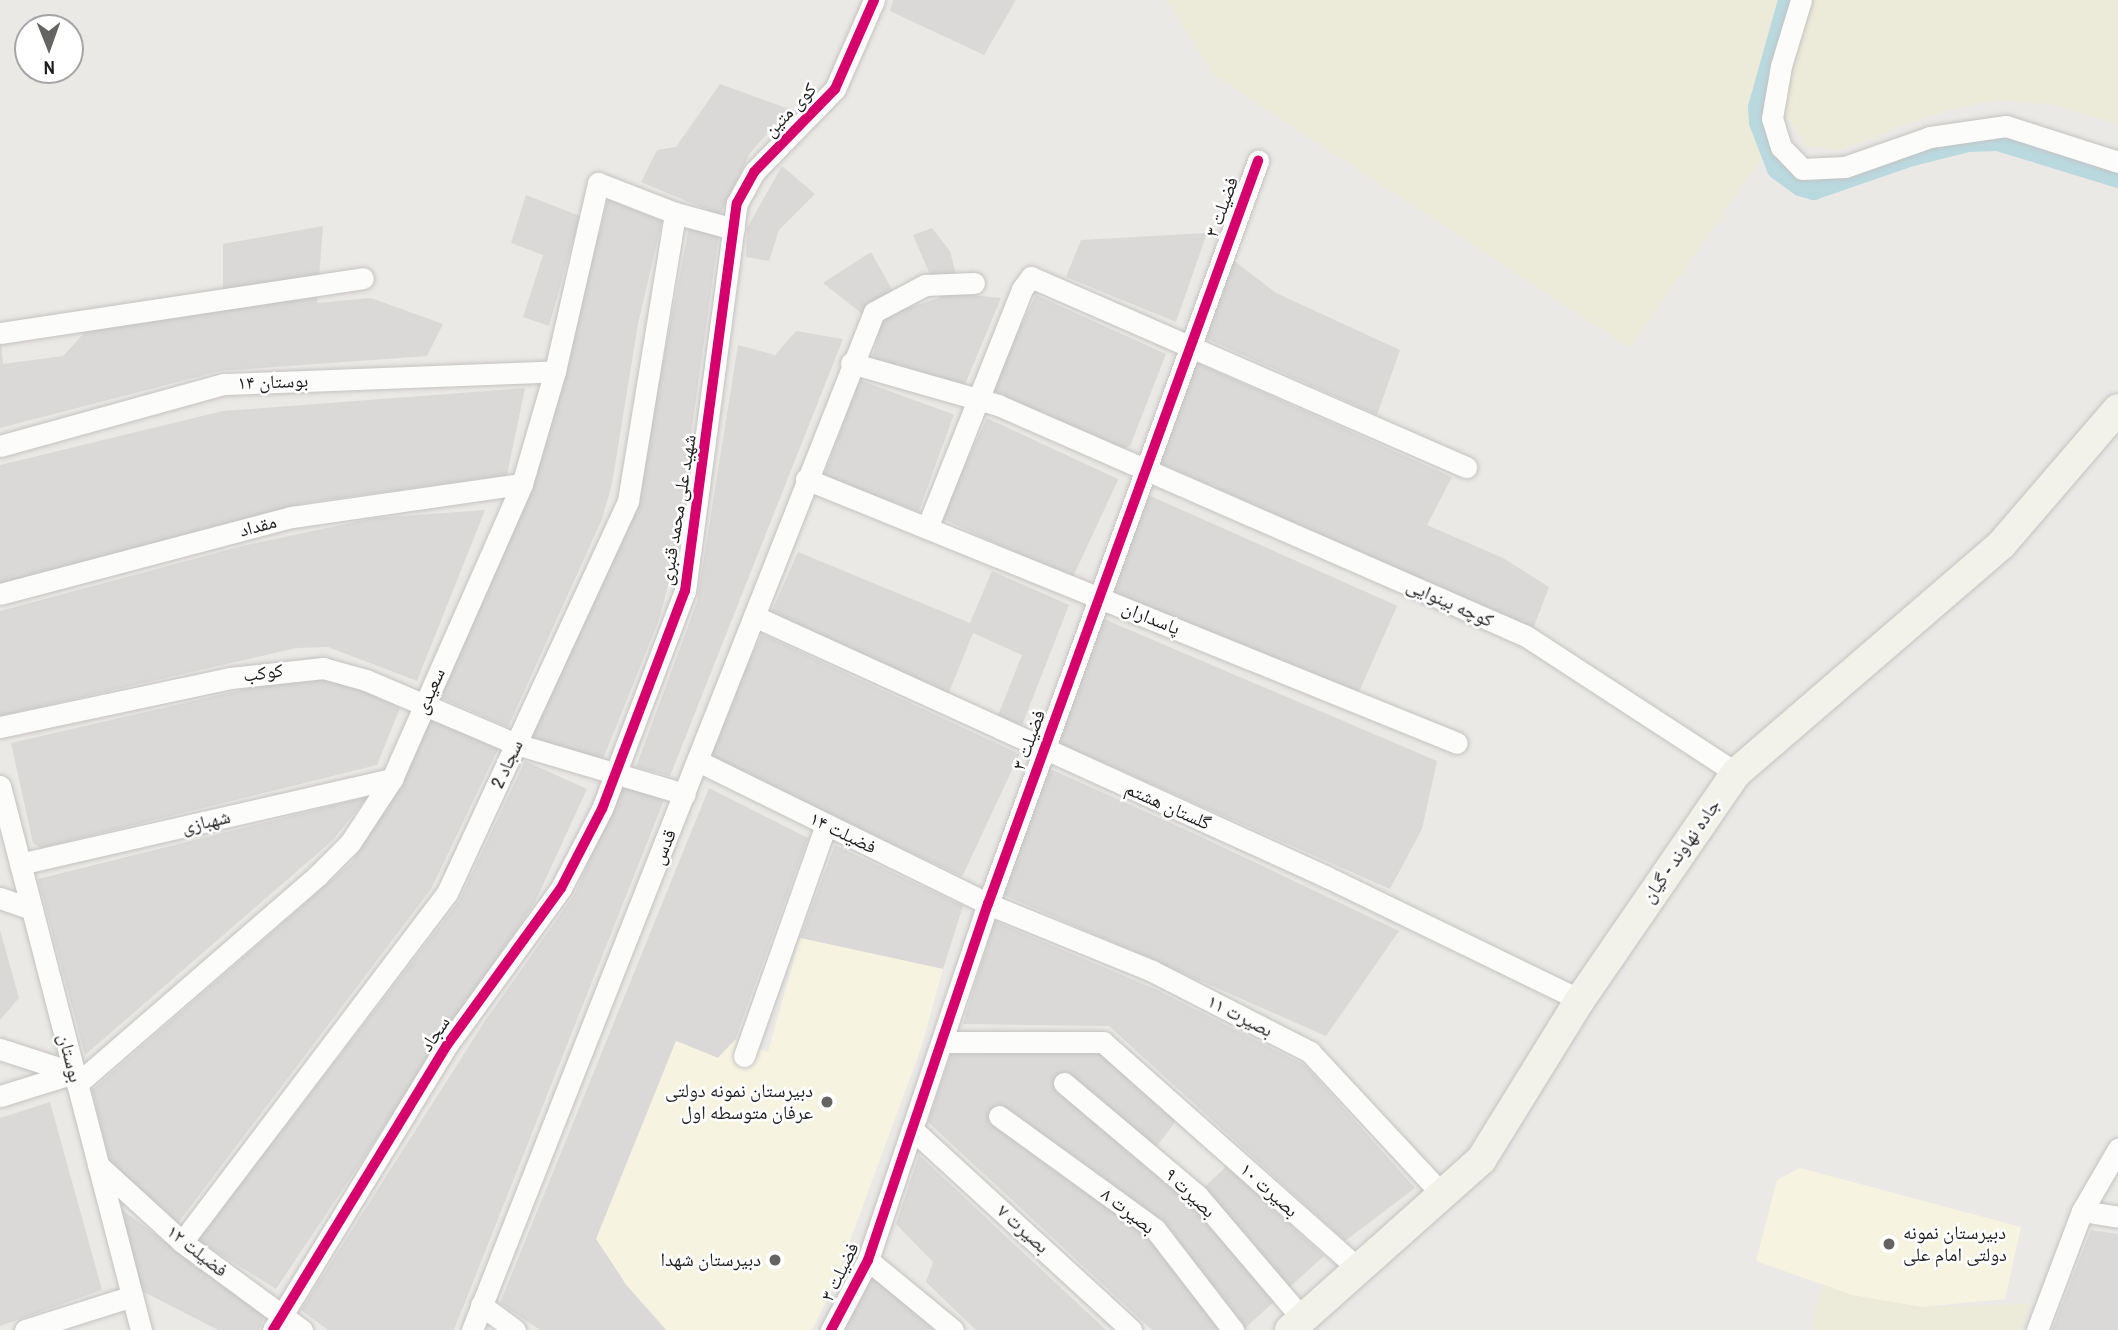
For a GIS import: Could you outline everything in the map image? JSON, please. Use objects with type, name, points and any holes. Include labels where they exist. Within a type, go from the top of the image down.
[{"type":"main road","name":"جاده نهاوند - گیان","points":[[1296,1324],[1361,1271],[1481,1160],[1505,1126],[1580,1000],[1736,773],[2001,545],[2118,409]]},
{"type":"street","name":"کوی متین","points":[[733,235],[737,203],[754,172],[835,89],[874,0]]},
{"type":"street","points":[[1801,0],[1781,66],[1772,118],[1782,147],[1802,169],[1845,167],[1930,137],[2006,126],[2118,162]]},
{"type":"street","name":"فضیلت ۳","points":[[831,1330],[868,1260],[988,904],[1258,161]]},
{"type":"street","name":"سعیدی","points":[[76,1078],[318,875],[350,843],[392,779],[522,484],[555,371],[598,183],[675,213]]},
{"type":"street","points":[[675,213],[733,235]]},
{"type":"street","name":"سجاد 2","points":[[182,1242],[447,893],[628,501],[675,213]]},
{"type":"street","name":"شهید علی محمد قنبری","points":[[617,774],[685,591],[733,235]]},
{"type":"street","points":[[927,528],[1022,289],[1031,277],[1465,467]]},
{"type":"street","points":[[0,333],[363,278]]},
{"type":"street","name":"قدس","points":[[472,1330],[698,761],[851,363],[874,312],[893,299],[925,285],[974,282]]},
{"type":"street","points":[[851,363],[976,402],[998,405],[1146,468]]},
{"type":"street","name":"بوستان ۱۴","points":[[0,446],[224,384],[555,371]]},
{"type":"street","name":"کوچه بینوایی","points":[[1146,468],[1525,636],[1736,773]]},
{"type":"street","name":"پاسداران","points":[[806,479],[1457,743]]},
{"type":"street","name":"مقداد","points":[[0,594],[292,517],[522,484]]},
{"type":"street","name":"گلستان هشتم","points":[[754,616],[1327,877],[1580,1000]]},
{"type":"street","name":"کوکب","points":[[0,727],[286,669],[323,668],[425,704],[516,744],[685,794]]},
{"type":"street","name":"فضیلت ۱۴","points":[[698,761],[988,904]]},
{"type":"street","name":"سجاد","points":[[277,1322],[447,1045],[561,888],[617,774]]},
{"type":"street","name":"شهبازی","points":[[20,864],[392,779]]},
{"type":"street","name":"بوستان","points":[[0,786],[141,1330]]},
{"type":"street","points":[[744,1056],[826,824]]},
{"type":"street","points":[[0,898],[32,909]]},
{"type":"street","name":"بصیرت ۱۱","points":[[988,904],[1152,971],[1310,1052],[1444,1196]]},
{"type":"street","name":"بصیرت ۱۰","points":[[942,1042],[1103,1042],[1361,1271]]},
{"type":"street","points":[[0,1049],[76,1078]]},
{"type":"street","points":[[0,1096],[76,1078]]},
{"type":"street","name":"بصیرت ۹","points":[[1064,1083],[1198,1196],[1296,1324]]},
{"type":"street","name":"بصیرت ۸","points":[[999,1116],[1154,1229],[1233,1330]]},
{"type":"street","name":"بصیرت ۷","points":[[912,1129],[1131,1330]]},
{"type":"street","points":[[2037,1330],[2082,1211],[2118,1149]]},
{"type":"street","name":"فضیلت ۱۲","points":[[98,1166],[182,1242],[277,1322],[302,1330]]},
{"type":"street","points":[[2082,1211],[2118,1217]]},
{"type":"street","points":[[868,1260],[953,1330]]},
{"type":"street","points":[[25,1330],[56,1325],[132,1296]]},
{"type":"street","points":[[481,1305],[515,1330]]},
{"type":"shaded area","points":[[893,0],[1016,0],[984,55],[890,11]]},
{"type":"shaded area","points":[[720,84],[789,109],[750,153],[720,215],[641,182],[657,150],[676,147]]},
{"type":"shaded area","points":[[782,166],[815,194],[779,230],[769,261],[746,257],[747,228]]},
{"type":"shaded area","points":[[526,195],[580,216],[549,326],[523,317],[543,255],[511,243]]},
{"type":"shaded area","points":[[608,199],[662,221],[638,324],[612,484],[602,519],[508,727],[439,697],[536,476]]},
{"type":"shaded area","points":[[690,222],[719,233],[673,566],[659,620],[601,764],[529,739],[633,517]]},
{"type":"shaded area","points":[[323,226],[317,303],[371,298],[443,324],[427,356],[220,371],[0,428],[0,330],[3,364],[63,356],[85,332],[223,307],[223,244]]},
{"type":"shaded area","points":[[932,228],[950,251],[961,294],[1001,298],[964,387],[872,359],[880,328],[823,283],[871,252],[903,309],[940,298],[913,235]]},
{"type":"shaded area","points":[[1207,233],[1176,322],[1066,277],[1081,240]]},
{"type":"shaded area","points":[[1233,260],[1276,293],[1400,350],[1377,415],[1205,338]]},
{"type":"shaded area","points":[[1036,295],[1166,354],[1130,446],[1121,450],[990,389]]},
{"type":"shaded area","points":[[796,331],[843,339],[670,776],[636,767],[697,602],[738,345],[775,355]]},
{"type":"shaded area","points":[[1193,361],[1452,477],[1427,525],[1503,558],[1549,587],[1533,629],[1155,461]]},
{"type":"shaded area","points":[[859,380],[954,415],[919,511],[824,477]]},
{"type":"shaded area","points":[[525,388],[507,475],[305,503],[0,584],[0,465],[223,411]]},
{"type":"shaded area","points":[[987,418],[1118,479],[1072,579],[941,518]]},
{"type":"shaded area","points":[[1146,494],[1397,606],[1355,701],[1104,589]]},
{"type":"shaded area","points":[[485,510],[417,681],[328,647],[296,648],[0,716],[0,611],[242,546],[374,518]]},
{"type":"shaded area","points":[[798,552],[970,623],[992,571],[1069,605],[1021,728],[997,718],[1022,655],[973,633],[948,695],[771,613]]},
{"type":"shaded area","points":[[1097,616],[1437,761],[1422,829],[1390,889],[1051,740]]},
{"type":"shaded area","points":[[762,634],[1019,754],[962,876],[705,756]]},
{"type":"shaded area","points":[[322,678],[359,688],[400,708],[377,765],[41,848],[33,843],[11,743],[289,679]]},
{"type":"shaded area","points":[[431,716],[498,749],[431,889],[178,1223],[109,1161],[92,1090],[352,862],[401,783]]},
{"type":"shaded area","points":[[525,761],[587,789],[535,902],[276,1289],[197,1240],[459,901]]},
{"type":"shaded area","points":[[1046,767],[1191,832],[1399,931],[1326,1036],[1004,895]]},
{"type":"shaded area","points":[[623,786],[664,800],[454,1330],[328,1330],[301,1310],[485,1021],[574,895]]},
{"type":"shaded area","points":[[709,788],[808,838],[735,1040],[718,1058],[676,1041],[597,1238],[626,1285],[666,1330],[540,1330],[500,1303]]},
{"type":"shaded area","points":[[367,797],[333,840],[85,1055],[38,879]]},
{"type":"shaded area","points":[[835,845],[963,906],[943,969],[800,938]]},
{"type":"shaded area","points":[[994,921],[1153,988],[1305,1065],[1415,1188],[1345,1241],[1109,1026],[963,1024]]},
{"type":"shaded area","points":[[0,930],[19,998],[0,1020]]},
{"type":"shaded area","points":[[800,938],[943,969],[921,1048],[833,1287],[812,1330],[667,1330],[626,1284],[596,1239],[676,1041],[718,1058],[735,1040],[768,1052]]},
{"type":"shaded area","points":[[1099,1051],[1176,1121],[1145,1162],[1188,1202],[1227,1166],[1324,1256],[1243,1330],[1152,1330],[928,1122],[951,1054]]},
{"type":"shaded area","points":[[50,1102],[102,1290],[0,1326],[0,1118]]},
{"type":"shaded area","points":[[919,1155],[1106,1330],[976,1330],[926,1282],[933,1262],[896,1224]]},
{"type":"shaded area","name":"دبیرستان نمونه دولتی امام علی","points":[[1800,1168],[2021,1227],[2005,1299],[1921,1307],[1852,1295],[1756,1261],[1777,1180]]},
{"type":"shaded area","points":[[121,1209],[265,1315],[259,1330],[218,1330],[142,1291]]},
{"type":"shaded area","points":[[2091,1230],[2118,1234],[2118,1330],[2052,1330]]},
{"type":"shaded area","points":[[872,1274],[934,1330],[844,1330]]},
{"type":"green space","points":[[1166,0],[2118,0],[2118,125],[2054,105],[1994,100],[1928,116],[1839,151],[1806,146],[1789,119],[1630,348],[1214,75]]},
{"type":"green space","points":[[1822,1284],[1852,1295],[1921,1307],[2030,1304],[2021,1330],[1811,1330]]},
{"type":"waterway","points":[[1787,0],[1757,107],[1758,122],[1776,169],[1799,186],[1813,190],[1912,156],[1967,142],[1997,141],[2118,178]]},
{"type":"cycle path","points":[[273,1330],[447,1045],[561,888],[602,809],[685,591],[737,203],[754,172],[835,89],[874,0]]},
{"type":"cycle path","points":[[831,1330],[868,1260],[988,904],[1258,161]]},
{"type":"place","name":"دبیرستان نمونه دولتی عرفان متوسطه اول","points":[[827,1102]]},
{"type":"place","name":"دبیرستان نمونه دولتی امام علی","points":[[1889,1244]]},
{"type":"place","name":"دبیرستان شهدا","points":[[775,1260]]}]
